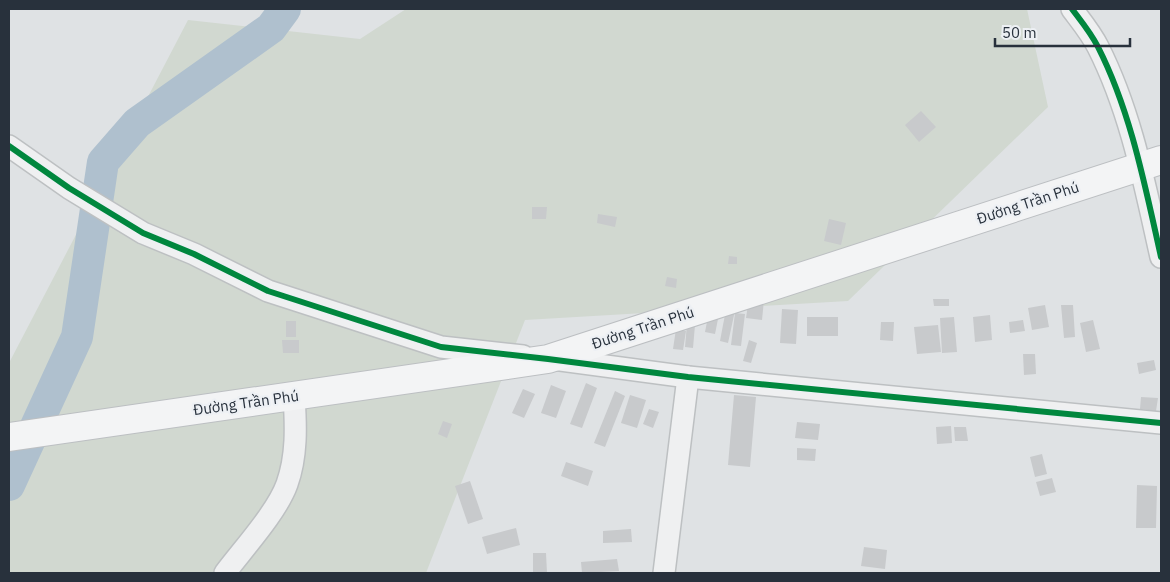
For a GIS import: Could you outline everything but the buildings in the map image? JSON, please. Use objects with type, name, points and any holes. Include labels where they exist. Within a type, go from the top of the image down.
[{"type":"main road","name":"Đường Trần Phú","points":[[9,437],[548,359],[1151,163]]},
{"type":"street","points":[[1072,9],[1097,45],[1151,163],[1161,257]]},
{"type":"street","points":[[9,146],[70,188],[143,233],[194,254],[268,291],[441,347],[688,377],[1161,423]]},
{"type":"street","points":[[664,573],[688,377]]},
{"type":"street","points":[[225,573],[272,510],[286,486],[293,461],[296,429],[294,397]]},
{"type":"shaded area","points":[[406,9],[1027,9],[1048,107],[848,301],[525,320],[426,573],[9,573],[9,363],[188,20],[360,39]]},
{"type":"waterway","points":[[9,485],[77,337],[103,162],[137,123],[271,28],[285,9]]},
{"type":"cycle path","points":[[1072,9],[1095,42],[1120,97],[1136,150],[1161,257]]},
{"type":"cycle path","points":[[9,146],[69,188],[143,233],[194,254],[268,291],[441,347],[688,377],[1161,423]]}]
